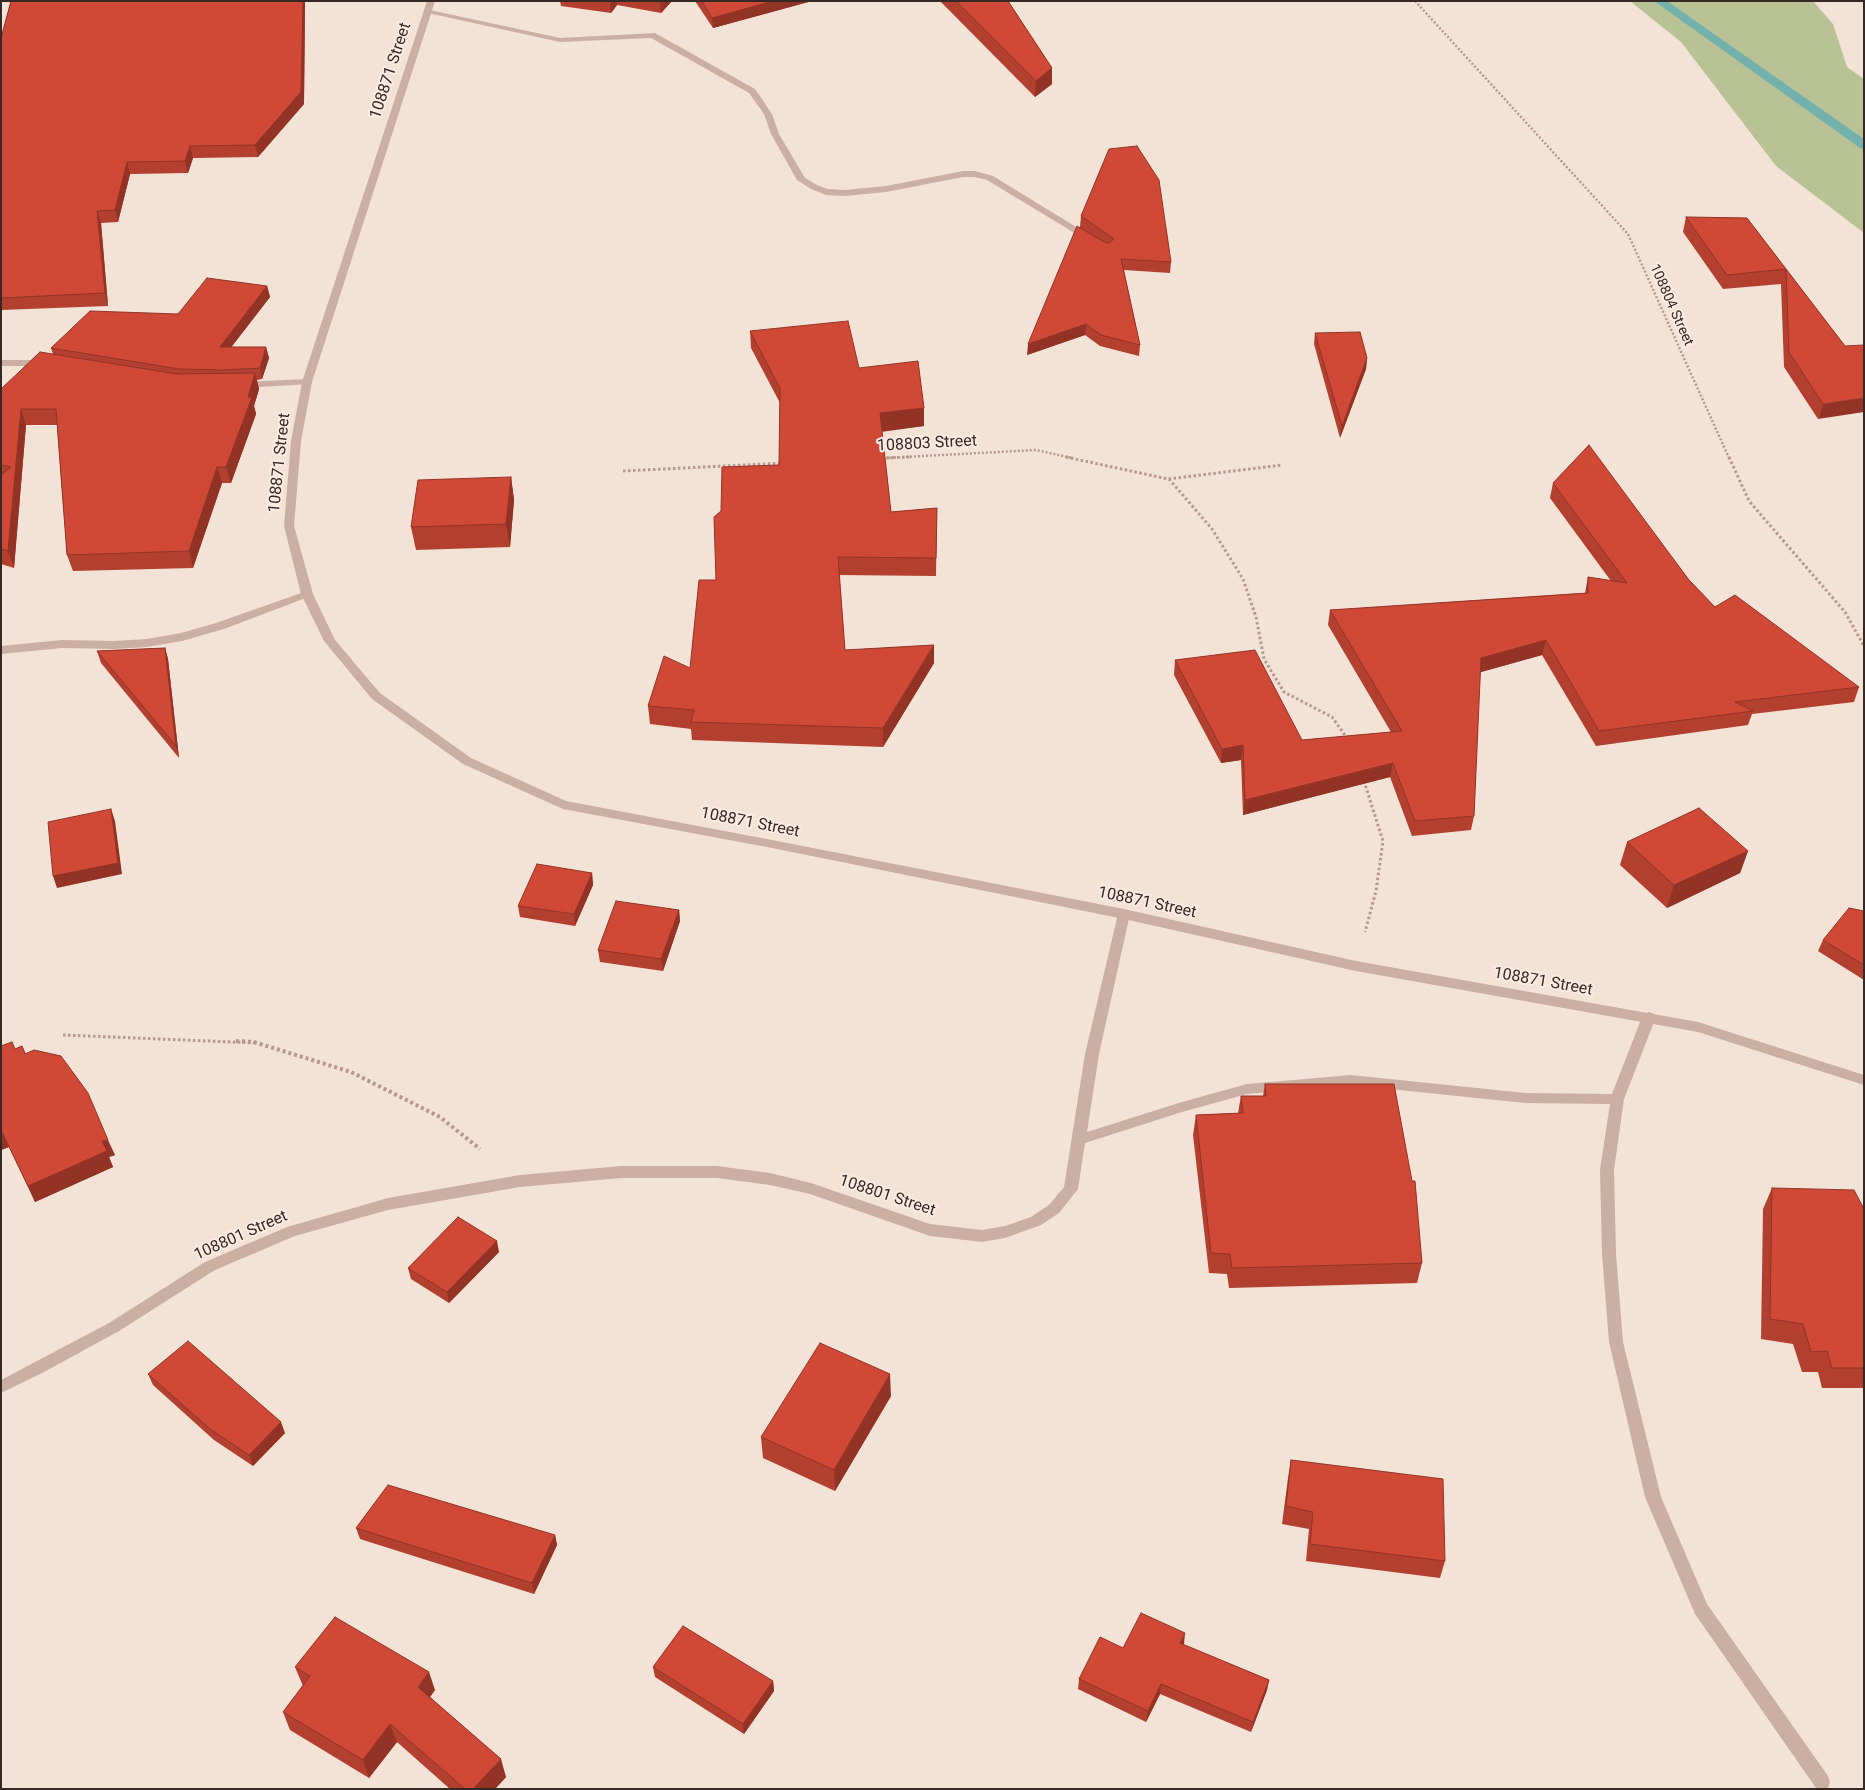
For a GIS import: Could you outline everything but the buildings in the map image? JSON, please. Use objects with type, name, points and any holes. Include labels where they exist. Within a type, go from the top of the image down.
[{"type":"street","points":[[429,6],[560,40],[652,35],[683,50],[752,91],[768,114],[775,134],[800,180],[814,187],[826,192],[845,193],[886,189],[963,174],[975,174],[990,178],[1099,244]]},
{"type":"street","name":"108871 Street","points":[[429,6],[307,382],[296,441],[290,526],[307,594],[330,640],[376,696],[467,761],[563,805],[772,844],[1124,914],[1356,966],[1698,1027],[1864,1080]]},
{"type":"street","points":[[1,363],[50,363]]},
{"type":"street","points":[[235,385],[307,382]]},
{"type":"street","points":[[1,650],[62,644],[114,646],[182,637],[220,626],[307,594]]},
{"type":"street","name":"108801 Street","points":[[1,1387],[114,1326],[210,1266],[292,1231],[388,1204],[520,1181],[621,1172],[717,1172],[770,1179],[811,1189],[930,1230],[982,1236],[1005,1232],[1036,1221],[1054,1209],[1071,1189],[1092,1054],[1124,914]]},
{"type":"street","points":[[1649,1018],[1617,1099],[1608,1170],[1609,1254],[1616,1342],[1653,1496],[1701,1609],[1822,1782]]},
{"type":"street","points":[[1079,1140],[1182,1107],[1247,1089],[1351,1080],[1525,1098],[1617,1099]]},
{"type":"path","name":"108804 Street","points":[[1416,1],[1628,234],[1749,502],[1845,612],[1864,646]]},
{"type":"path","name":"108803 Street","points":[[879,458],[1036,450],[1168,479],[1282,465]]},
{"type":"path","points":[[623,471],[790,463]]},
{"type":"path","points":[[1168,479],[1212,529],[1243,579],[1256,617],[1264,659],[1284,692],[1332,718],[1352,744]]},
{"type":"path","points":[[1356,966],[1376,891],[1384,841],[1362,775]]},
{"type":"path","points":[[63,1035],[254,1042],[351,1072],[440,1117],[520,1181]]},
{"type":"green space","points":[[1630,1],[1813,1],[1833,24],[1847,67],[1864,79],[1864,233],[1776,166],[1681,42]]},
{"type":"waterway","points":[[1659,1],[1864,145]]}]
